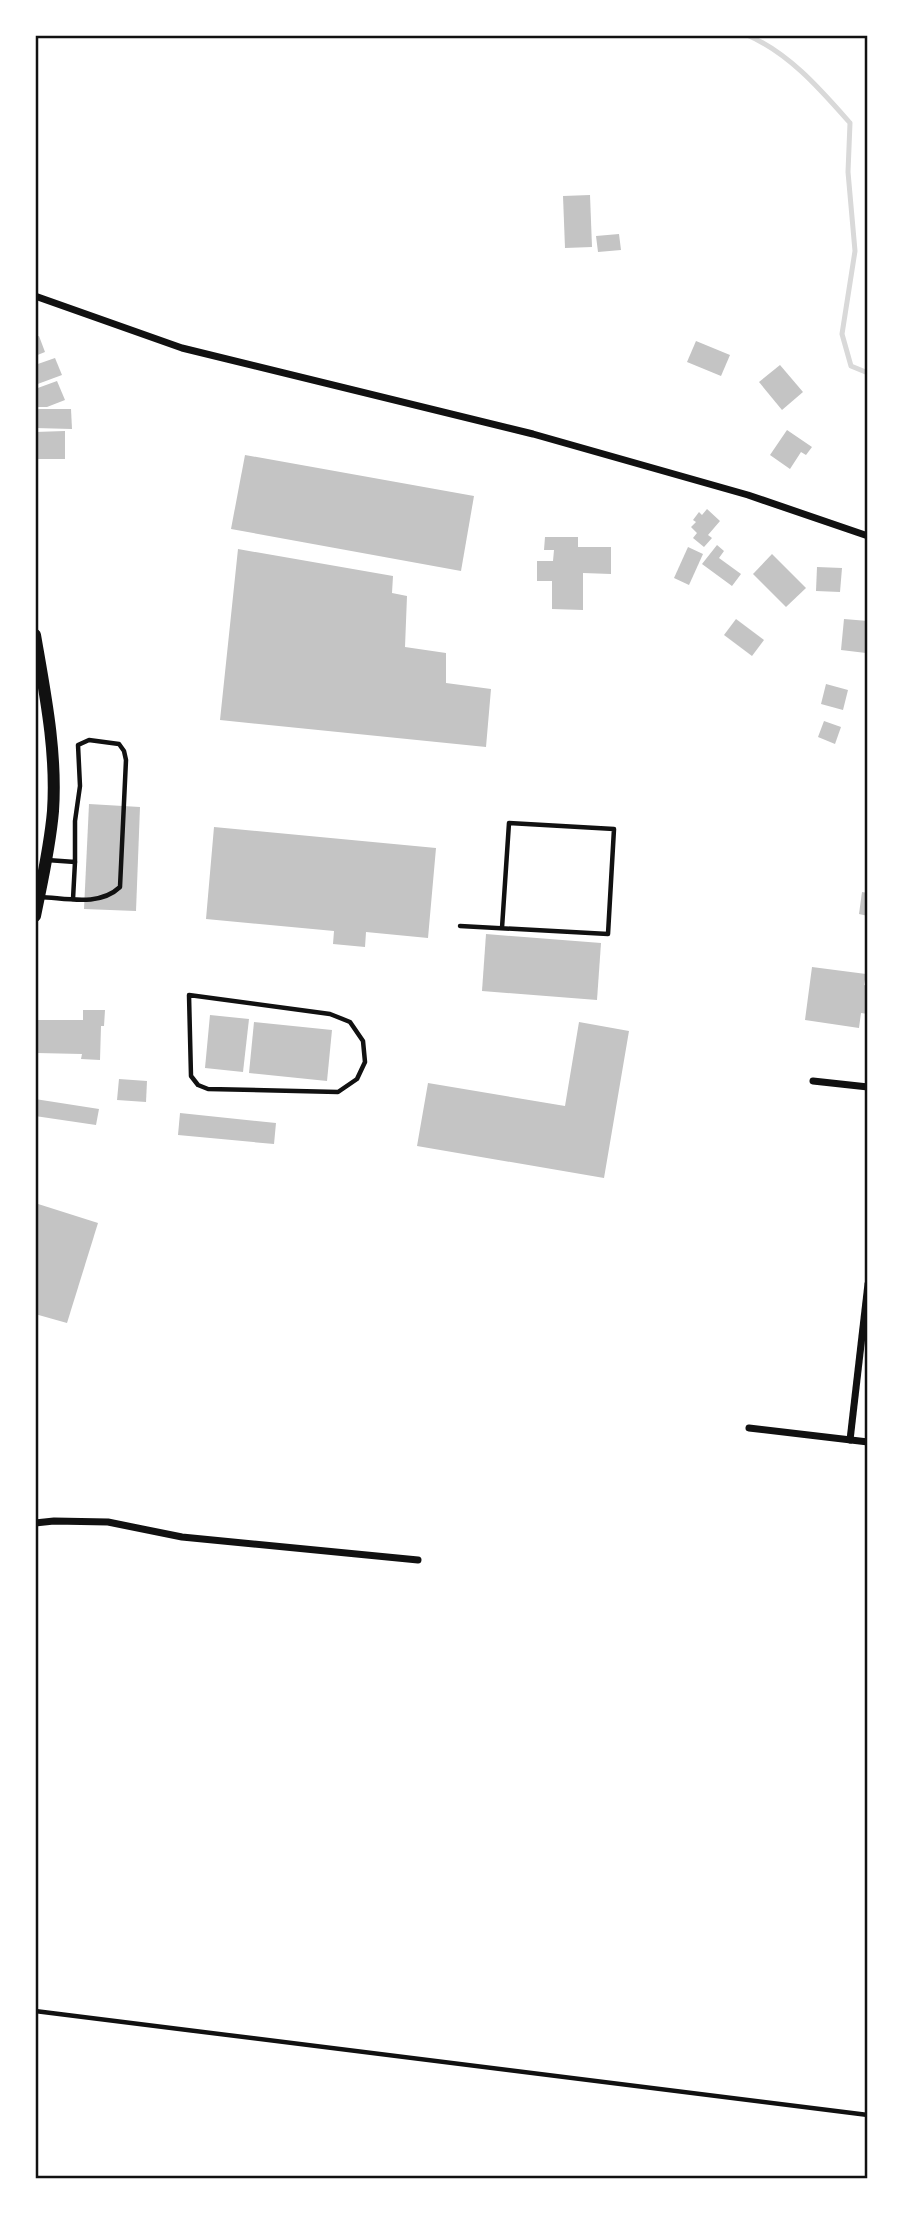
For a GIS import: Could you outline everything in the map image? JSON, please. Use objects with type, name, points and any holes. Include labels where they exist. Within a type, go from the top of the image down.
[{"type":"main road","points":[[35,635],[49,720],[53,774],[53,809],[47,860],[35,916]]},
{"type":"street","points":[[35,296],[182,348],[523,431],[748,495],[868,536]]},
{"type":"street","points":[[813,1081],[868,1087]]},
{"type":"street","points":[[850,1440],[868,1284]]},
{"type":"street","points":[[749,1428],[868,1442]]},
{"type":"street","points":[[35,1523],[108,1522],[182,1537],[418,1560]]},
{"type":"lane","points":[[37,898],[73,899],[96,899],[109,896],[120,887],[126,760],[119,744],[89,740],[78,745],[80,786],[75,821],[73,899]]},
{"type":"lane","points":[[460,926],[608,934],[614,829],[509,822],[502,928]]},
{"type":"lane","points":[[47,860],[75,862]]},
{"type":"lane","points":[[189,995],[330,1014],[350,1022],[363,1041],[365,1062],[357,1079],[338,1092],[208,1089],[198,1084],[191,1076],[189,995]]},
{"type":"lane","points":[[35,2011],[868,2115]]},
{"type":"building","points":[[590,195],[592,247],[565,248],[563,196]]},
{"type":"building","points":[[619,234],[621,250],[598,252],[596,236]]},
{"type":"building","points":[[39,336],[45,352],[35,356],[35,337]]},
{"type":"building","points":[[696,341],[730,355],[721,376],[687,362]]},
{"type":"building","points":[[55,358],[62,375],[35,385],[35,365]]},
{"type":"building","points":[[780,365],[803,392],[782,410],[759,382]]},
{"type":"building","points":[[57,381],[65,400],[47,407],[35,407],[35,389]]},
{"type":"building","points":[[71,409],[72,429],[35,428],[35,410]]},
{"type":"building","points":[[787,430],[812,447],[806,455],[801,452],[790,469],[770,455]]},
{"type":"building","points":[[65,431],[65,459],[35,459],[35,432]]},
{"type":"building","points":[[245,455],[474,496],[461,571],[231,529]]},
{"type":"building","points":[[707,509],[720,521],[708,535],[712,538],[704,547],[693,538],[697,533],[691,527],[699,512],[702,515]]},
{"type":"building","points":[[545,537],[578,537],[578,547],[611,547],[611,574],[583,573],[583,610],[552,609],[552,581],[537,581],[537,561],[553,561],[554,550],[544,550]]},
{"type":"building","points":[[717,545],[724,551],[719,558],[741,574],[732,586],[702,564]]},
{"type":"building","points":[[688,547],[703,554],[689,585],[674,578]]},
{"type":"building","points":[[238,549],[393,576],[392,593],[407,596],[405,647],[446,653],[446,683],[491,689],[486,747],[220,720]]},
{"type":"building","points":[[772,554],[806,588],[786,607],[753,574]]},
{"type":"building","points":[[817,567],[842,568],[840,592],[816,591]]},
{"type":"building","points":[[736,619],[764,640],[752,656],[724,635]]},
{"type":"building","points":[[844,619],[868,621],[866,653],[841,650]]},
{"type":"building","points":[[826,684],[848,690],[843,710],[821,704]]},
{"type":"building","points":[[824,721],[841,727],[835,744],[818,737]]},
{"type":"building","points":[[89,804],[140,807],[136,911],[84,909]]},
{"type":"building","points":[[214,827],[436,848],[428,938],[366,932],[365,947],[333,944],[334,931],[206,919]]},
{"type":"building","points":[[862,892],[868,893],[868,916],[859,914]]},
{"type":"building","points":[[486,934],[601,943],[597,1000],[482,991]]},
{"type":"building","points":[[812,967],[866,974],[864,985],[868,986],[868,1014],[861,1013],[859,1028],[805,1020]]},
{"type":"building","points":[[83,1010],[105,1010],[104,1026],[101,1026],[100,1060],[81,1059],[82,1054],[37,1053],[37,1020],[83,1020]]},
{"type":"building","points":[[210,1015],[249,1019],[243,1072],[205,1068]]},
{"type":"building","points":[[254,1022],[332,1030],[327,1081],[249,1073]]},
{"type":"building","points":[[579,1022],[629,1031],[604,1178],[417,1146],[428,1083],[565,1106]]},
{"type":"building","points":[[119,1079],[147,1081],[146,1102],[117,1100]]},
{"type":"building","points":[[35,1099],[99,1109],[96,1125],[35,1116]]},
{"type":"building","points":[[180,1113],[276,1123],[274,1144],[178,1135]]},
{"type":"building","points":[[35,1203],[98,1223],[67,1323],[35,1314]]},
{"type":"waterway","points":[[747,35],[790,62],[850,123],[848,172],[855,251],[842,334],[851,366],[868,373]]}]
